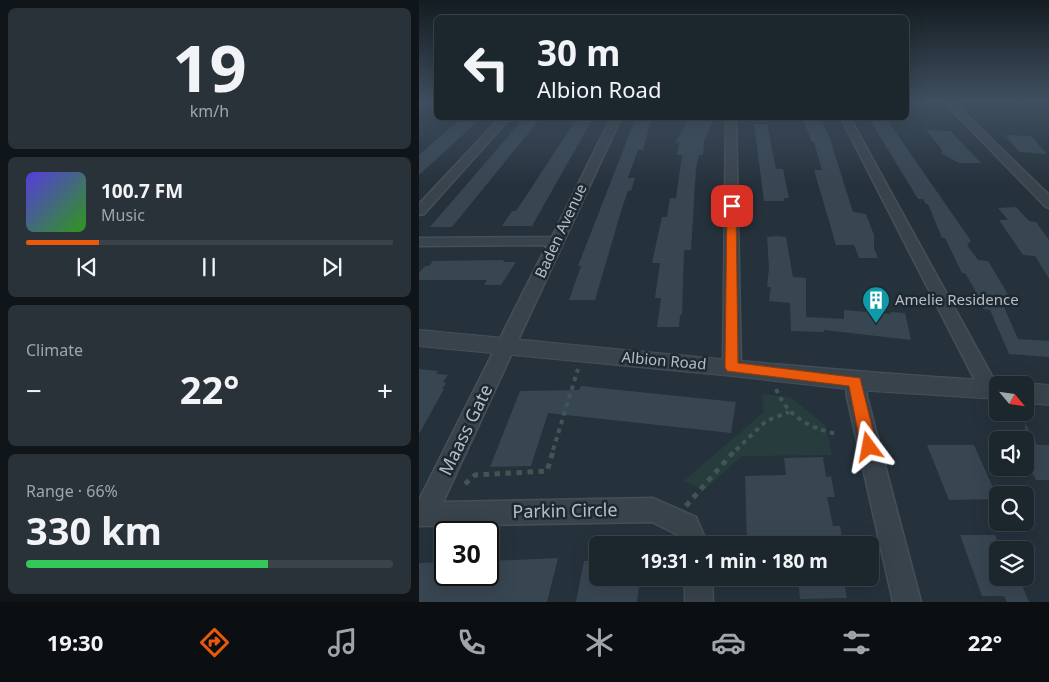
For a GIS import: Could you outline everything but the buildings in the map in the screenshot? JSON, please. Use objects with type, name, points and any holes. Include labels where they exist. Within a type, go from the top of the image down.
[{"type":"street","points":[[419,211],[495,129]]},
{"type":"street","name":"Baden Avenue","points":[[507,346],[611,129]]},
{"type":"street","points":[[731,129],[732,367]]},
{"type":"street","points":[[851,129],[989,383]]},
{"type":"street","points":[[975,129],[1049,204]]},
{"type":"street","points":[[419,242],[556,241]]},
{"type":"street","name":"Albion Road","points":[[419,338],[732,367],[856,381],[989,390]]},
{"type":"street","name":"Maass Gate","points":[[422,514],[507,346]]},
{"type":"street","points":[[856,381],[857,397],[907,602]]},
{"type":"street","points":[[1034,394],[1049,395]]},
{"type":"street","name":"Parkin Circle","points":[[422,514],[653,510],[687,526],[691,536]]},
{"type":"street","points":[[699,586],[699,602]]},
{"type":"path","points":[[465,484],[475,474],[547,471],[578,369]]},
{"type":"path","points":[[775,386],[780,400],[796,418],[813,428],[836,434]]},
{"type":"path","points":[[675,519],[740,446],[766,421],[789,412]]},
{"type":"green space","points":[[762,394],[790,397],[826,426],[832,455],[742,456],[704,490],[684,481],[764,412]]},
{"type":"place","name":"Amelie Residence","points":[[876,324]]},
{"type":"route","points":[[732,206],[732,367],[856,381],[857,397],[869,447]]}]
